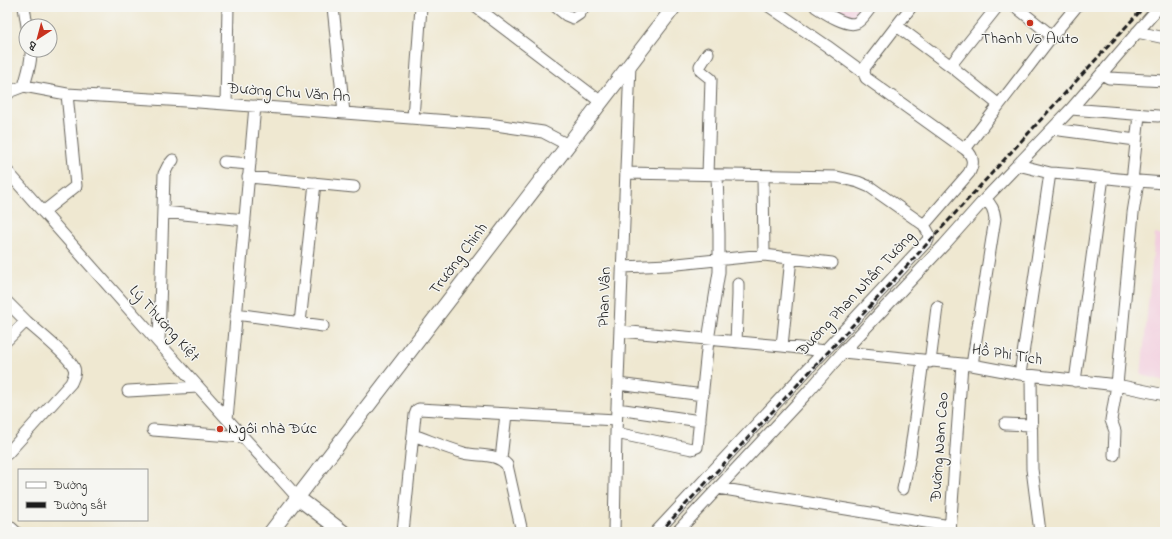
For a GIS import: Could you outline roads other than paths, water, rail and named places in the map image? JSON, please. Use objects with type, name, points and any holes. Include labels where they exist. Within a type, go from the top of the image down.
[{"type":"main road","name":"Trường Chinh","points":[[271,532],[674,7]]},
{"type":"main road","points":[[298,498],[343,532]]},
{"type":"street","points":[[24,7],[26,18]]},
{"type":"street","points":[[226,104],[228,7]]},
{"type":"street","points":[[333,7],[344,113]]},
{"type":"street","points":[[413,118],[422,7]]},
{"type":"street","points":[[476,7],[601,102]]},
{"type":"street","points":[[556,7],[566,15],[573,18],[579,14],[584,7]]},
{"type":"street","points":[[770,7],[827,46],[864,73],[866,78],[965,149],[1076,7]]},
{"type":"street","points":[[816,7],[849,24],[856,23],[861,20],[871,7]]},
{"type":"street","points":[[864,73],[865,67],[911,7]]},
{"type":"street","points":[[952,67],[954,62],[997,7]]},
{"type":"street","points":[[1016,7],[1052,36]]},
{"type":"street","points":[[677,532],[985,199],[1071,109],[1159,7]]},
{"type":"street","points":[[897,26],[952,67],[999,105]]},
{"type":"street","points":[[1136,32],[1165,38]]},
{"type":"street","points":[[616,433],[695,449],[698,444],[708,340],[718,272],[719,234],[712,175],[711,79],[701,71],[700,66],[708,53]]},
{"type":"street","points":[[7,95],[11,91],[24,86],[32,58]]},
{"type":"street","name":"Phan Vân","points":[[614,532],[616,433],[630,64]]},
{"type":"street","points":[[1102,74],[1109,78],[1165,81]]},
{"type":"street","name":"Đường Chu Văn An","points":[[24,86],[67,94],[255,106],[489,124],[543,132],[568,145]]},
{"type":"street","points":[[43,212],[76,186],[67,94]]},
{"type":"street","points":[[227,419],[255,106]]},
{"type":"street","points":[[1071,109],[1158,116]]},
{"type":"street","points":[[1114,455],[1115,431],[1112,420],[1117,385],[1133,213],[1136,140],[1139,115]]},
{"type":"street","points":[[1052,129],[1136,140]]},
{"type":"street","name":"Đường Phan Nhân Tường","points":[[656,532],[928,240],[929,234],[924,225],[969,173],[972,167],[972,157],[965,149]]},
{"type":"street","points":[[159,343],[164,174],[173,160]]},
{"type":"street","points":[[224,162],[250,164]]},
{"type":"street","points":[[1018,165],[1050,173],[1165,183]]},
{"type":"street","name":"Lý Thường Kiệt","points":[[7,171],[298,498]]},
{"type":"street","points":[[626,173],[837,177],[858,182],[870,187],[924,225]]},
{"type":"street","points":[[1040,532],[1032,469],[1032,424],[1025,375],[1050,173]]},
{"type":"street","points":[[763,176],[764,256]]},
{"type":"street","points":[[248,177],[354,187]]},
{"type":"street","points":[[1075,381],[1103,177]]},
{"type":"street","points":[[300,323],[315,183]]},
{"type":"street","name":"Đường Nam Cao","points":[[950,529],[967,365],[995,219],[991,204],[985,199]]},
{"type":"street","points":[[163,212],[245,220]]},
{"type":"street","points":[[622,267],[668,265],[764,256],[832,263]]},
{"type":"street","points":[[782,346],[791,258]]},
{"type":"street","points":[[736,342],[738,284]]},
{"type":"street","points":[[7,302],[69,360],[74,368],[71,383],[7,454]]},
{"type":"street","points":[[903,490],[937,307]]},
{"type":"street","points":[[236,314],[323,326]]},
{"type":"street","points":[[7,340],[26,321]]},
{"type":"street","points":[[620,331],[782,346],[825,352]]},
{"type":"street","name":"Hồ Phi Tích","points":[[843,352],[967,365],[1025,375],[1117,385],[1165,395]]},
{"type":"street","points":[[618,384],[703,394]]},
{"type":"street","points":[[128,391],[198,387]]},
{"type":"street","points":[[403,532],[415,415],[420,409],[506,414],[617,414],[700,421]]},
{"type":"street","points":[[502,459],[506,414]]},
{"type":"street","points":[[1005,424],[1032,424]]},
{"type":"street","points":[[153,430],[243,437]]},
{"type":"street","points":[[413,435],[464,453],[494,456],[502,459],[507,465],[522,532]]},
{"type":"street","points":[[718,488],[950,529]]},
{"type":"street","points":[[7,524],[16,532]]},
{"type":"railway","points":[[660,532],[829,351],[1144,7]]},
{"type":"place","name":"Thanh Võ Auto","points":[[1030,23]]},
{"type":"place","name":"Ngôi nhà Đức","points":[[220,429]]}]
